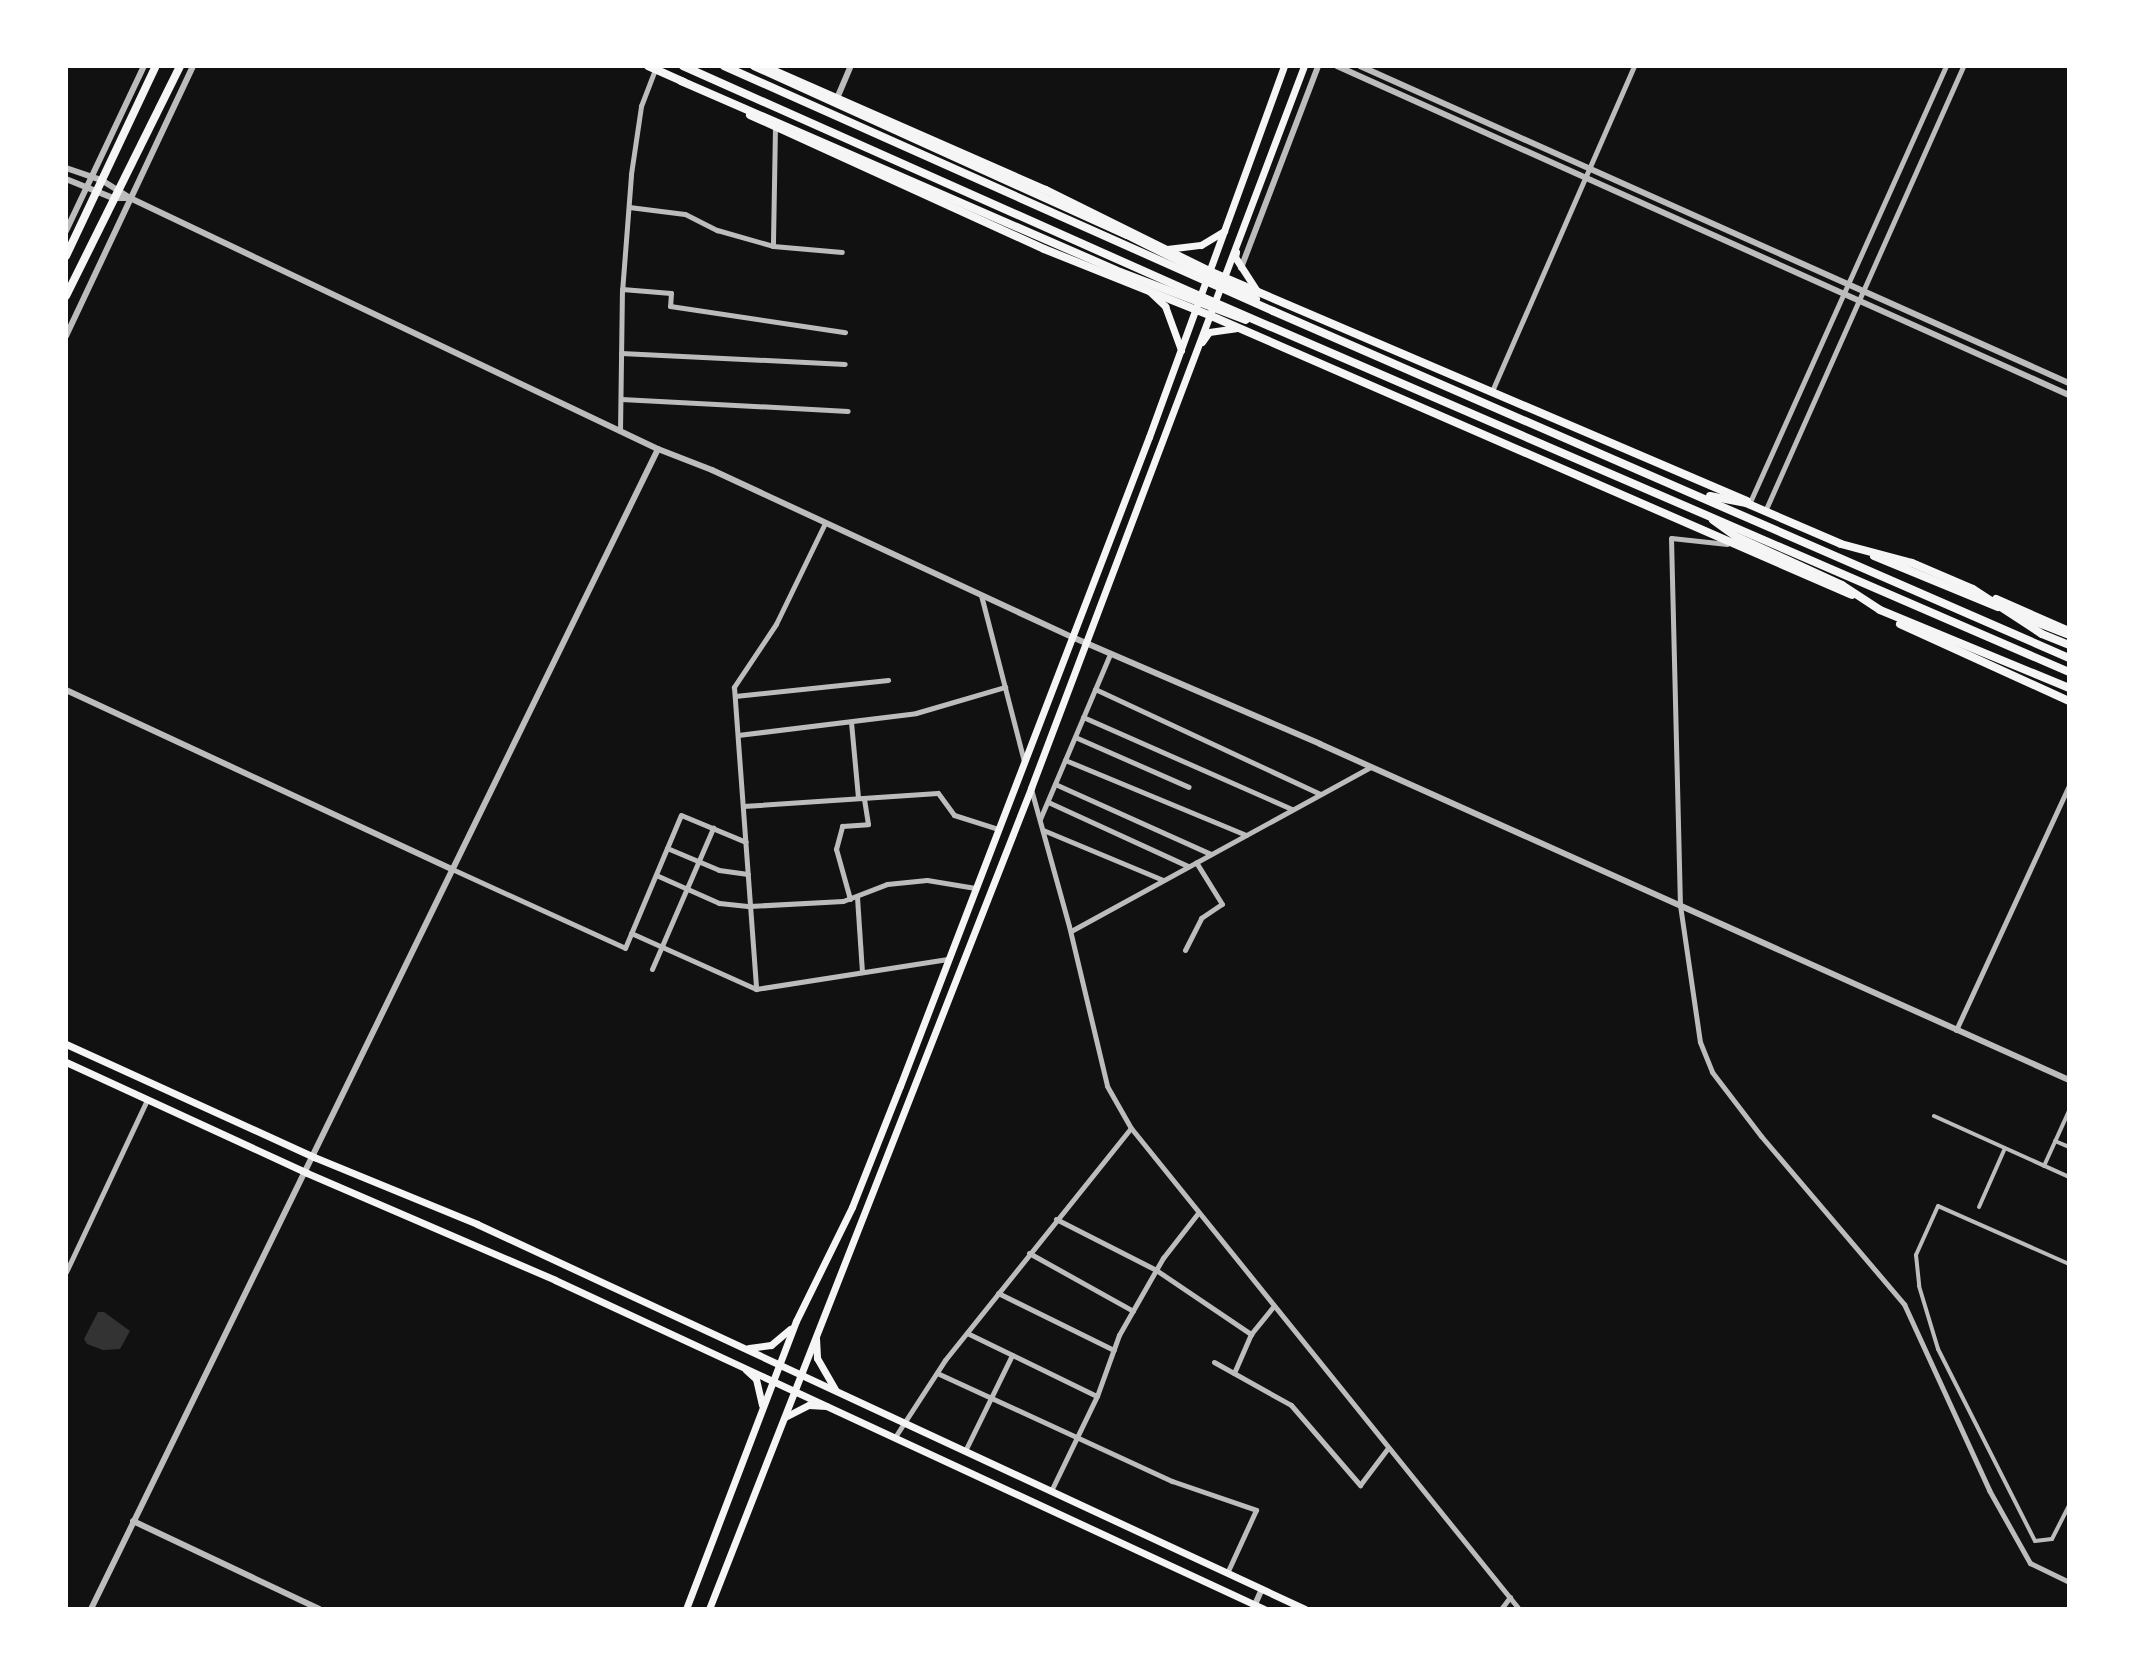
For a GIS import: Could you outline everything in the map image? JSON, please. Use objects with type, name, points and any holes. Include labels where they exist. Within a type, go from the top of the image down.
[{"type":"main road","points":[[66,256],[156,66]]},
{"type":"main road","points":[[66,296],[180,66]]},
{"type":"main road","points":[[683,66],[1267,325],[2069,672]]},
{"type":"main road","points":[[724,66],[1273,311],[1699,494],[2069,658]]},
{"type":"main road","points":[[754,66],[1127,235],[1163,255],[1246,292],[1273,311]]},
{"type":"main road","points":[[763,66],[838,96],[1046,190],[1209,271],[1969,597],[2069,633]]},
{"type":"main road","points":[[686,1609],[796,1321],[852,1207],[1181,350],[1284,66]]},
{"type":"main road","points":[[709,1609],[1031,788],[1304,66]]},
{"type":"main road","points":[[652,68],[1115,270],[1234,317],[1267,325]]},
{"type":"main road","points":[[681,81],[1044,249],[1209,315],[1971,648],[2025,680],[2069,700]]},
{"type":"main road","points":[[1166,249],[1201,245],[1224,231]]},
{"type":"main road","points":[[1239,238],[1235,257],[1257,291]]},
{"type":"main road","points":[[1148,291],[1165,306],[1181,350]]},
{"type":"main road","points":[[1194,354],[1209,332],[1238,328]]},
{"type":"main road","points":[[1699,494],[1746,503],[1841,544],[1912,563],[2069,633]]},
{"type":"main road","points":[[1700,510],[1735,536],[1842,585],[1932,641],[2069,700]]},
{"type":"main road","points":[[1973,589],[2042,634],[2069,645]]},
{"type":"main road","points":[[1880,610],[2069,688]]},
{"type":"main road","points":[[66,1044],[314,1157],[477,1224],[1305,1609]]},
{"type":"main road","points":[[66,1062],[773,1380],[1254,1607],[1264,1609]]},
{"type":"main road","points":[[746,1348],[771,1345],[783,1338],[796,1321]]},
{"type":"main road","points":[[816,1334],[817,1358],[836,1390]]},
{"type":"main road","points":[[742,1366],[756,1379],[762,1409]]},
{"type":"main road","points":[[783,1418],[809,1405],[829,1406]]},
{"type":"street","points":[[66,231],[144,66]]},
{"type":"street","points":[[66,336],[193,66]]},
{"type":"street","points":[[838,96],[851,66]]},
{"type":"street","points":[[1241,268],[1318,66]]},
{"type":"street","points":[[1337,66],[2069,395]]},
{"type":"street","points":[[1360,66],[2069,383]]},
{"type":"street","points":[[1491,391],[1634,66]]},
{"type":"street","points":[[1750,502],[1946,66]]},
{"type":"street","points":[[1766,509],[1963,66]]},
{"type":"street","points":[[620,431],[622,289],[629,207],[641,106],[652,68]]},
{"type":"street","points":[[773,246],[775,127]]},
{"type":"street","points":[[66,168],[103,181],[130,198],[658,449],[1085,643],[1371,767],[2069,1080]]},
{"type":"street","points":[[66,179],[113,198],[130,198]]},
{"type":"street","points":[[629,207],[685,214],[717,230],[773,246],[842,252]]},
{"type":"street","points":[[622,289],[671,293],[670,306],[845,332]]},
{"type":"street","points":[[621,353],[845,364]]},
{"type":"street","points":[[621,399],[848,411]]},
{"type":"street","points":[[91,1609],[307,1173],[658,449]]},
{"type":"street","points":[[756,989],[734,687],[776,624],[825,523]]},
{"type":"street","points":[[1740,545],[1671,538],[1680,905],[1700,1042],[1712,1072],[1761,1136],[1904,1304],[1989,1490],[2030,1563],[2069,1582]]},
{"type":"street","points":[[981,595],[1024,762]]},
{"type":"street","points":[[1040,820],[1110,654]]},
{"type":"street","points":[[735,696],[888,680]]},
{"type":"street","points":[[738,735],[916,713],[1005,687]]},
{"type":"street","points":[[1095,689],[1321,795]]},
{"type":"street","points":[[66,690],[625,948],[681,815],[746,842]]},
{"type":"street","points":[[1083,717],[1293,809]]},
{"type":"street","points":[[851,722],[861,798],[868,824],[842,826],[836,849],[854,898],[862,972]]},
{"type":"street","points":[[1075,737],[1189,787]]},
{"type":"street","points":[[1065,760],[1246,835]]},
{"type":"street","points":[[1071,931],[1371,767]]},
{"type":"street","points":[[1055,784],[1212,854]]},
{"type":"street","points":[[1956,1030],[2069,786]]},
{"type":"street","points":[[1031,788],[1071,931],[1107,1086],[1131,1128],[1519,1609]]},
{"type":"street","points":[[743,806],[938,793],[954,815],[998,829]]},
{"type":"street","points":[[1047,802],[1189,867]]},
{"type":"street","points":[[652,969],[713,828]]},
{"type":"street","points":[[1042,830],[1163,880]]},
{"type":"street","points":[[667,848],[719,870],[748,874]]},
{"type":"street","points":[[1185,950],[1201,918],[1222,904],[1196,862]]},
{"type":"street","points":[[656,875],[719,903],[750,906],[854,898],[887,884],[927,880],[975,888]]},
{"type":"street","points":[[631,933],[756,989],[948,959]]},
{"type":"street","points":[[66,1272],[147,1100]]},
{"type":"street","points":[[2044,1166],[2069,1111]]},
{"type":"street","points":[[1934,1116],[2069,1177]]},
{"type":"street","points":[[895,1437],[967,1333],[1131,1128]]},
{"type":"street","points":[[2055,1141],[2069,1147]]},
{"type":"street","points":[[1979,1207],[2005,1148]]},
{"type":"street","points":[[2069,1264],[1938,1206],[1916,1255],[1919,1286],[1938,1349],[2006,1478],[2035,1541],[2052,1539],[2069,1506]]},
{"type":"street","points":[[1051,1491],[1097,1396],[1133,1311],[1156,1270],[1198,1213]]},
{"type":"street","points":[[1056,1219],[1156,1270],[1251,1334]]},
{"type":"street","points":[[1029,1253],[1133,1311]]},
{"type":"street","points":[[998,1293],[1114,1350]]},
{"type":"street","points":[[1234,1373],[1251,1334],[1274,1306]]},
{"type":"street","points":[[967,1333],[1097,1396]]},
{"type":"street","points":[[965,1451],[1012,1355]]},
{"type":"street","points":[[1214,1362],[1291,1405],[1360,1485],[1388,1448]]},
{"type":"street","points":[[937,1373],[1172,1481],[1256,1510],[1227,1573]]},
{"type":"street","points":[[133,1521],[319,1609]]},
{"type":"street","points":[[1254,1607],[1262,1589]]},
{"type":"street","points":[[1501,1609],[1510,1597]]},
{"type":"shaded area","points":[[98,1312],[104,1312],[130,1331],[120,1349],[103,1350],[87,1344],[84,1339]]}]
